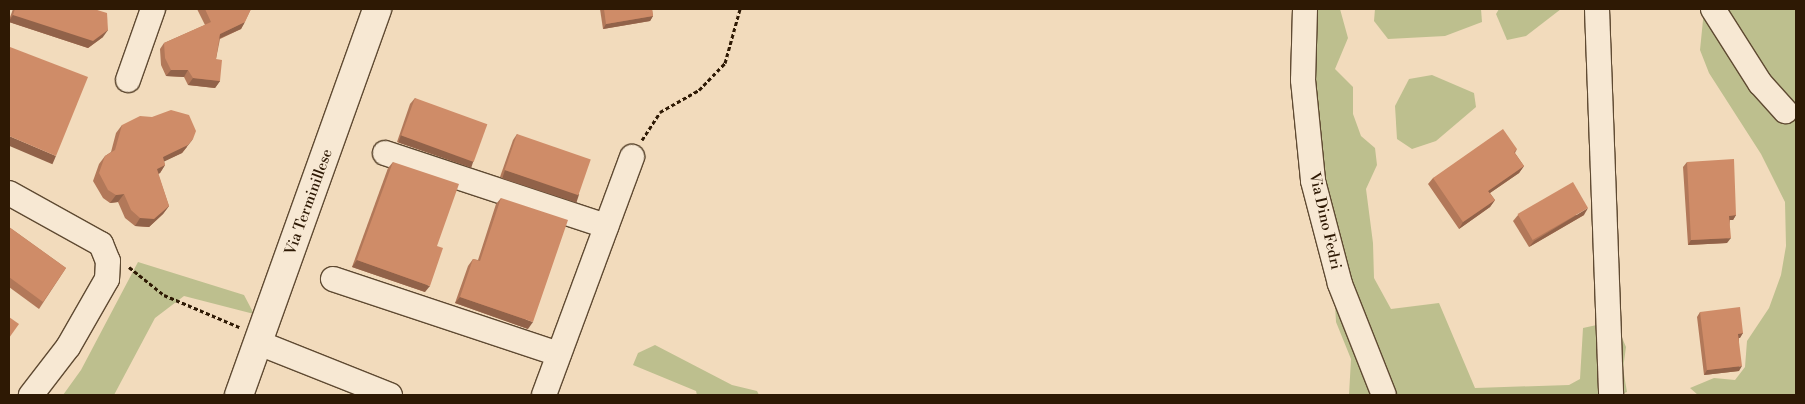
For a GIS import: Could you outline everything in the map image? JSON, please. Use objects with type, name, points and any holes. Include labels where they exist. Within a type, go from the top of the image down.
[{"type":"main road","name":"Via Terminillese","points":[[239,395],[377,9]]},
{"type":"street","points":[[128,80],[154,9]]},
{"type":"street","name":"Via Dino Fedri","points":[[1305,9],[1303,80],[1313,181],[1340,284],[1384,395]]},
{"type":"street","points":[[1597,9],[1611,395]]},
{"type":"street","points":[[1713,9],[1760,83],[1785,111]]},
{"type":"street","points":[[385,153],[606,226]]},
{"type":"street","points":[[544,395],[632,157]]},
{"type":"street","points":[[9,193],[101,244],[108,261],[107,279],[68,347],[31,395]]},
{"type":"street","points":[[333,280],[559,354]]},
{"type":"street","points":[[258,343],[390,395]]},
{"type":"path","points":[[632,157],[660,112],[699,90],[725,63],[740,9]]},
{"type":"path","points":[[101,244],[164,295],[237,325],[258,343]]},
{"type":"green space","points":[[1311,9],[1340,9],[1348,38],[1335,69],[1353,87],[1353,114],[1361,136],[1375,148],[1377,165],[1366,189],[1373,243],[1374,278],[1391,309],[1439,303],[1475,388],[1569,385],[1580,379],[1583,328],[1615,321],[1626,347],[1623,369],[1627,392],[1619,395],[1349,395],[1351,359],[1336,322],[1332,255],[1322,184],[1297,145]]},
{"type":"green space","points":[[1375,9],[1481,9],[1482,22],[1445,36],[1388,39],[1374,21]]},
{"type":"green space","points":[[1499,9],[1561,9],[1526,36],[1507,40],[1496,14]]},
{"type":"green space","points":[[1723,9],[1796,9],[1796,111],[1766,78]]},
{"type":"green space","points":[[1704,10],[1788,119],[1796,117],[1796,395],[1698,395],[1690,388],[1714,378],[1735,380],[1745,367],[1747,341],[1769,308],[1781,275],[1786,246],[1785,202],[1761,154],[1709,73],[1700,50]]},
{"type":"green space","points":[[1432,75],[1474,93],[1476,107],[1436,141],[1412,149],[1397,139],[1395,106],[1409,79]]},
{"type":"green space","points":[[138,262],[244,295],[254,314],[184,296],[155,318],[114,395],[63,395],[81,370]]},
{"type":"green space","points":[[655,345],[732,385],[757,391],[759,395],[697,395],[696,391],[633,365],[638,353]]},
{"type":"building","points":[[15,9],[94,9],[107,13],[108,30],[93,41],[13,15]]},
{"type":"building","points":[[205,9],[251,9],[245,22],[220,34],[216,59],[222,60],[220,81],[193,78],[188,70],[171,70],[165,58],[164,43],[211,22]]},
{"type":"building","points":[[604,9],[652,9],[653,16],[606,24]]},
{"type":"building","points":[[10,47],[88,77],[56,156],[9,136]]},
{"type":"building","points":[[415,98],[487,124],[474,162],[401,136]]},
{"type":"building","points":[[171,110],[189,115],[196,131],[188,145],[163,157],[165,165],[157,169],[169,206],[154,219],[140,218],[131,210],[124,194],[116,195],[108,190],[99,173],[105,156],[115,150],[122,125],[140,116],[152,117]]},
{"type":"building","points":[[1503,129],[1517,149],[1514,152],[1524,166],[1488,191],[1495,200],[1463,222],[1433,178]]},
{"type":"building","points":[[517,134],[591,159],[578,195],[505,170]]},
{"type":"building","points":[[1734,159],[1736,215],[1729,216],[1731,238],[1691,240],[1687,162]]},
{"type":"building","points":[[393,162],[459,184],[437,246],[443,248],[430,286],[357,260]]},
{"type":"building","points":[[1573,182],[1588,208],[1533,240],[1518,214]]},
{"type":"building","points":[[501,198],[568,220],[533,322],[460,297],[473,259],[480,261]]},
{"type":"building","points":[[9,227],[66,268],[43,302],[9,277]]},
{"type":"building","points":[[1740,307],[1743,333],[1738,334],[1742,366],[1707,370],[1700,312]]},
{"type":"building","points":[[9,317],[19,324],[9,338]]}]
